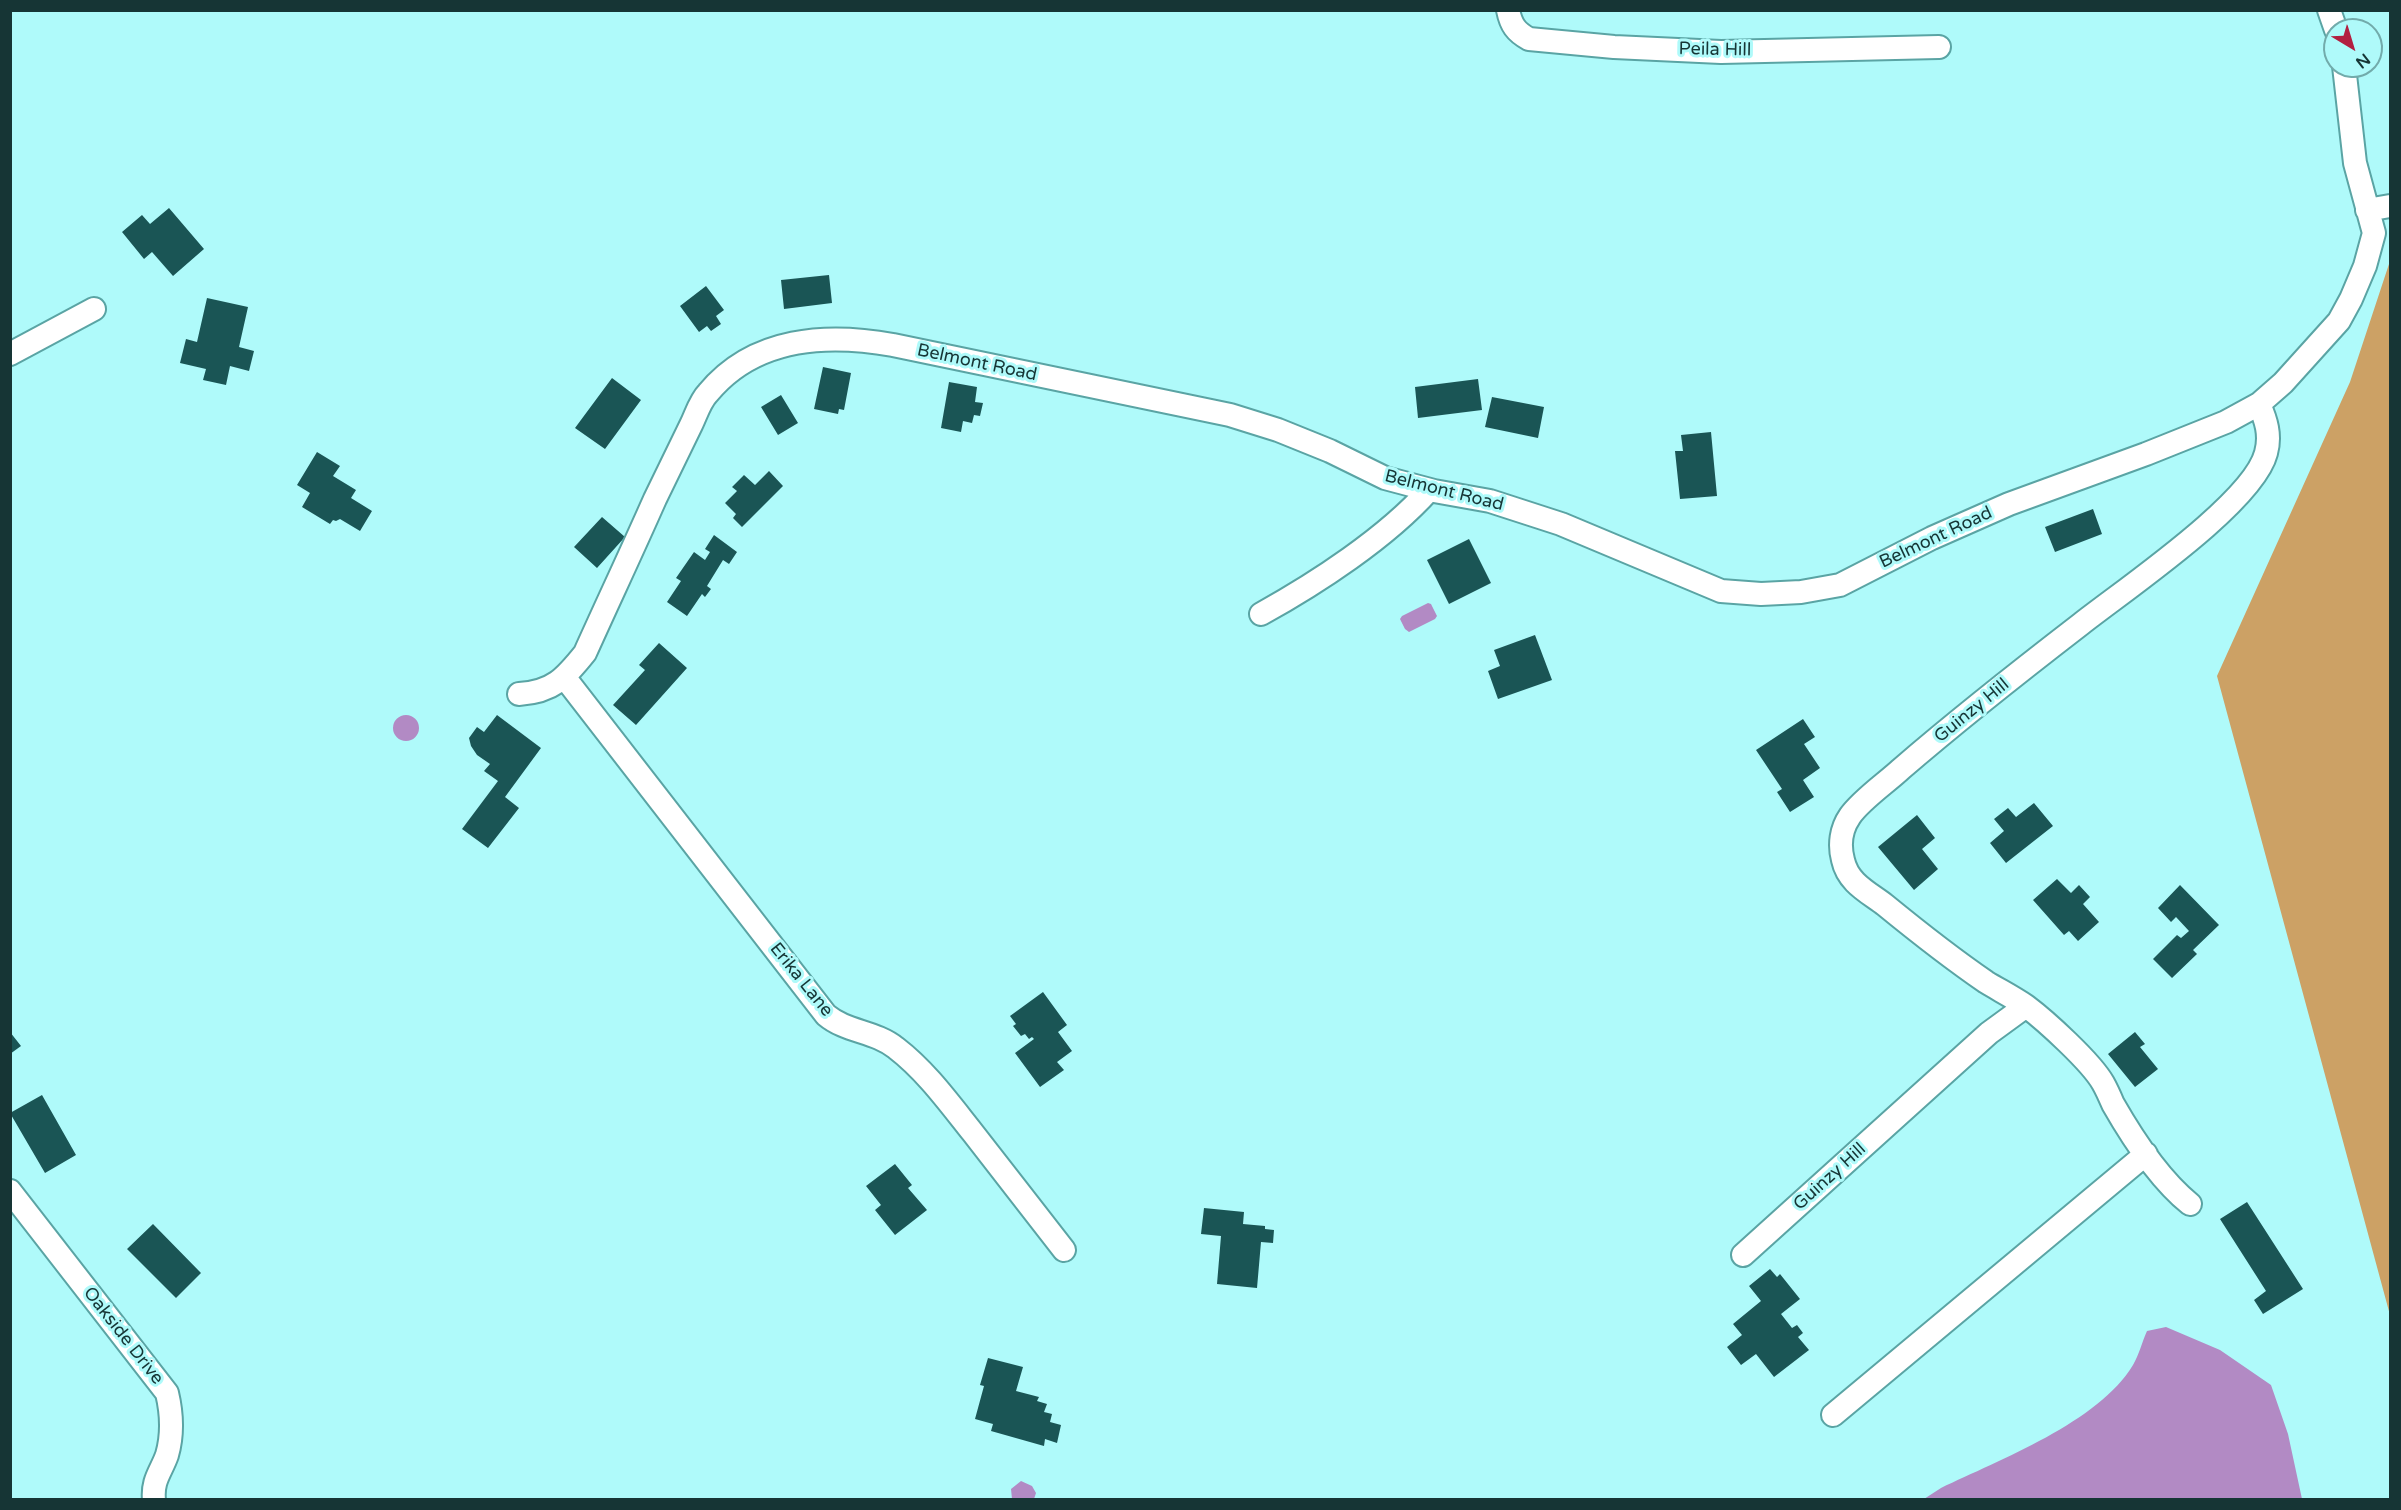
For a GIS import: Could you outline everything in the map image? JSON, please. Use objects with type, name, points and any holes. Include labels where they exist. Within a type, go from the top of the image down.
[{"type":"street","name":"Peila Hill","points":[[1508,10],[1510,21],[1517,32],[1529,39],[1604,46],[1721,52],[1939,47]]},
{"type":"street","name":"Belmont Road","points":[[519,694],[534,693],[565,678],[585,653],[667,473],[706,394],[721,379],[746,361],[772,348],[793,342],[826,338],[860,339],[1230,415],[1278,430],[1330,451],[1385,478],[1429,490],[1490,501],[1561,524],[1721,591],[1761,594],[1801,592],[1840,585],[1932,538],[2009,504],[2216,426],[2259,404],[2283,383],[2339,321],[2365,266],[2374,233],[2355,163],[2345,78]]},
{"type":"street","points":[[2367,210],[2391,207]]},
{"type":"street","points":[[10,354],[94,309]]},
{"type":"street","name":"Guinzy Hill","points":[[2190,1204],[2172,1190],[2114,1105],[2102,1081],[2065,1040],[2026,1006],[1932,943],[1863,890],[1851,878],[1843,863],[1840,847],[1843,830],[1851,814],[1916,757],[2194,536],[2236,498],[2260,468],[2266,453],[2269,435],[2259,404]]},
{"type":"street","points":[[1261,614],[1305,590],[1408,514],[1429,490]]},
{"type":"street","name":"Erika Lane","points":[[565,678],[826,1015],[837,1024],[895,1047],[914,1064],[939,1091],[1064,1250]]},
{"type":"street","name":"Guinzy Hill","points":[[1743,1255],[1989,1034],[2026,1006]]},
{"type":"street","points":[[1833,1415],[2146,1154]]},
{"type":"street","name":"Oakside Drive","points":[[10,1191],[167,1393],[172,1423],[171,1438],[162,1467],[154,1480],[154,1500]]},
{"type":"shaded area","points":[[2390,261],[2390,1315],[2217,676],[2350,382]]},
{"type":"shaded area","points":[[1428,603],[1431,604],[1437,616],[1435,619],[1409,632],[1405,629],[1400,619],[1402,616]]},
{"type":"shaded area","points":[[406,715],[415,719],[419,728],[415,737],[406,741],[397,737],[393,728],[397,719]]},
{"type":"shaded area","points":[[2166,1327],[2220,1350],[2271,1385],[2288,1434],[2302,1499],[1924,1499],[1941,1488],[2018,1452],[2073,1422],[2117,1386],[2133,1365],[2147,1331]]},
{"type":"shaded area","points":[[1021,1481],[1032,1486],[1036,1493],[1034,1499],[1012,1499],[1011,1489]]},
{"type":"building","points":[[169,208],[204,249],[173,276],[152,252],[144,259],[122,232],[142,215],[150,224]]},
{"type":"building","points":[[829,275],[832,303],[784,309],[781,280]]},
{"type":"building","points":[[706,286],[724,310],[716,316],[721,324],[711,331],[707,326],[699,332],[680,306]]},
{"type":"building","points":[[207,298],[248,307],[239,347],[254,351],[249,371],[230,366],[226,385],[203,380],[206,369],[180,363],[186,339],[197,342]]},
{"type":"building","points":[[823,367],[851,373],[844,410],[839,409],[838,414],[814,409]]},
{"type":"building","points":[[612,378],[641,400],[605,449],[575,428]]},
{"type":"building","points":[[1478,379],[1482,410],[1418,418],[1415,387]]},
{"type":"building","points":[[949,382],[977,387],[975,402],[983,403],[980,416],[974,415],[972,423],[963,421],[961,432],[941,428]]},
{"type":"building","points":[[781,395],[798,423],[778,435],[761,407]]},
{"type":"building","points":[[1492,397],[1544,407],[1538,438],[1485,427]]},
{"type":"building","points":[[1711,432],[1717,496],[1680,499],[1675,451],[1683,451],[1681,435]]},
{"type":"building","points":[[317,452],[340,466],[333,476],[356,490],[351,498],[372,511],[360,531],[340,519],[333,520],[330,524],[302,507],[310,493],[297,485]]},
{"type":"building","points":[[769,471],[783,486],[742,527],[733,518],[736,514],[725,503],[737,491],[732,487],[744,475],[755,485]]},
{"type":"building","points":[[2093,509],[2102,534],[2055,552],[2045,527]]},
{"type":"building","points":[[602,517],[625,537],[597,568],[574,547]]},
{"type":"building","points":[[714,535],[737,552],[729,564],[723,560],[707,586],[711,589],[705,597],[702,594],[687,616],[667,602],[681,581],[676,578],[694,552],[705,560],[710,552],[705,549]]},
{"type":"building","points":[[1469,539],[1491,583],[1449,604],[1427,560]]},
{"type":"building","points":[[1535,635],[1552,680],[1498,699],[1488,671],[1500,666],[1494,650]]},
{"type":"building","points":[[659,643],[687,668],[636,725],[613,705],[645,670],[639,665]]},
{"type":"building","points":[[497,715],[541,748],[505,797],[519,808],[488,848],[462,829],[498,781],[484,771],[490,764],[477,755],[469,738],[477,727],[484,732]]},
{"type":"building","points":[[1803,719],[1815,737],[1804,744],[1820,768],[1803,780],[1814,797],[1790,812],[1777,792],[1782,789],[1756,750]]},
{"type":"building","points":[[2034,803],[2053,826],[2006,863],[1990,843],[2004,831],[1994,819],[2008,808],[2016,817]]},
{"type":"building","points":[[1917,815],[1935,838],[1922,849],[1938,869],[1914,890],[1878,847]]},
{"type":"building","points":[[2057,879],[2071,893],[2079,885],[2090,897],[2083,904],[2099,922],[2078,941],[2069,931],[2064,935],[2033,900]]},
{"type":"building","points":[[2180,885],[2219,925],[2193,950],[2197,954],[2172,978],[2153,959],[2177,935],[2181,938],[2189,931],[2176,917],[2171,922],[2158,908]]},
{"type":"building","points":[[1043,992],[1067,1025],[1058,1032],[1072,1051],[1057,1062],[1064,1070],[1040,1087],[1015,1053],[1034,1039],[1032,1037],[1029,1039],[1025,1034],[1021,1036],[1013,1026],[1016,1024],[1010,1016]]},
{"type":"building","points":[[10,1032],[21,1046],[10,1054]]},
{"type":"building","points":[[2135,1032],[2145,1044],[2140,1047],[2158,1069],[2135,1087],[2108,1054]]},
{"type":"building","points":[[42,1095],[76,1155],[45,1173],[10,1113]]},
{"type":"building","points":[[895,1164],[912,1185],[908,1188],[927,1210],[895,1235],[875,1210],[881,1205],[866,1186]]},
{"type":"building","points":[[2247,1202],[2303,1289],[2263,1314],[2254,1300],[2266,1291],[2220,1219]]},
{"type":"building","points":[[1204,1208],[1244,1212],[1243,1224],[1265,1226],[1265,1229],[1274,1230],[1273,1243],[1261,1242],[1257,1288],[1217,1284],[1221,1236],[1201,1234]]},
{"type":"building","points":[[153,1224],[201,1273],[176,1298],[127,1249]]},
{"type":"building","points":[[1770,1269],[1777,1277],[1780,1274],[1800,1299],[1781,1314],[1792,1328],[1797,1325],[1803,1333],[1798,1337],[1809,1350],[1774,1377],[1756,1354],[1741,1365],[1727,1347],[1742,1335],[1733,1324],[1761,1301],[1749,1286]]},
{"type":"building","points":[[988,1358],[1023,1367],[1016,1391],[1039,1397],[1037,1401],[1047,1404],[1044,1412],[1052,1414],[1050,1422],[1061,1425],[1057,1443],[1045,1439],[1044,1446],[991,1431],[993,1424],[975,1419],[984,1386],[980,1385]]}]
